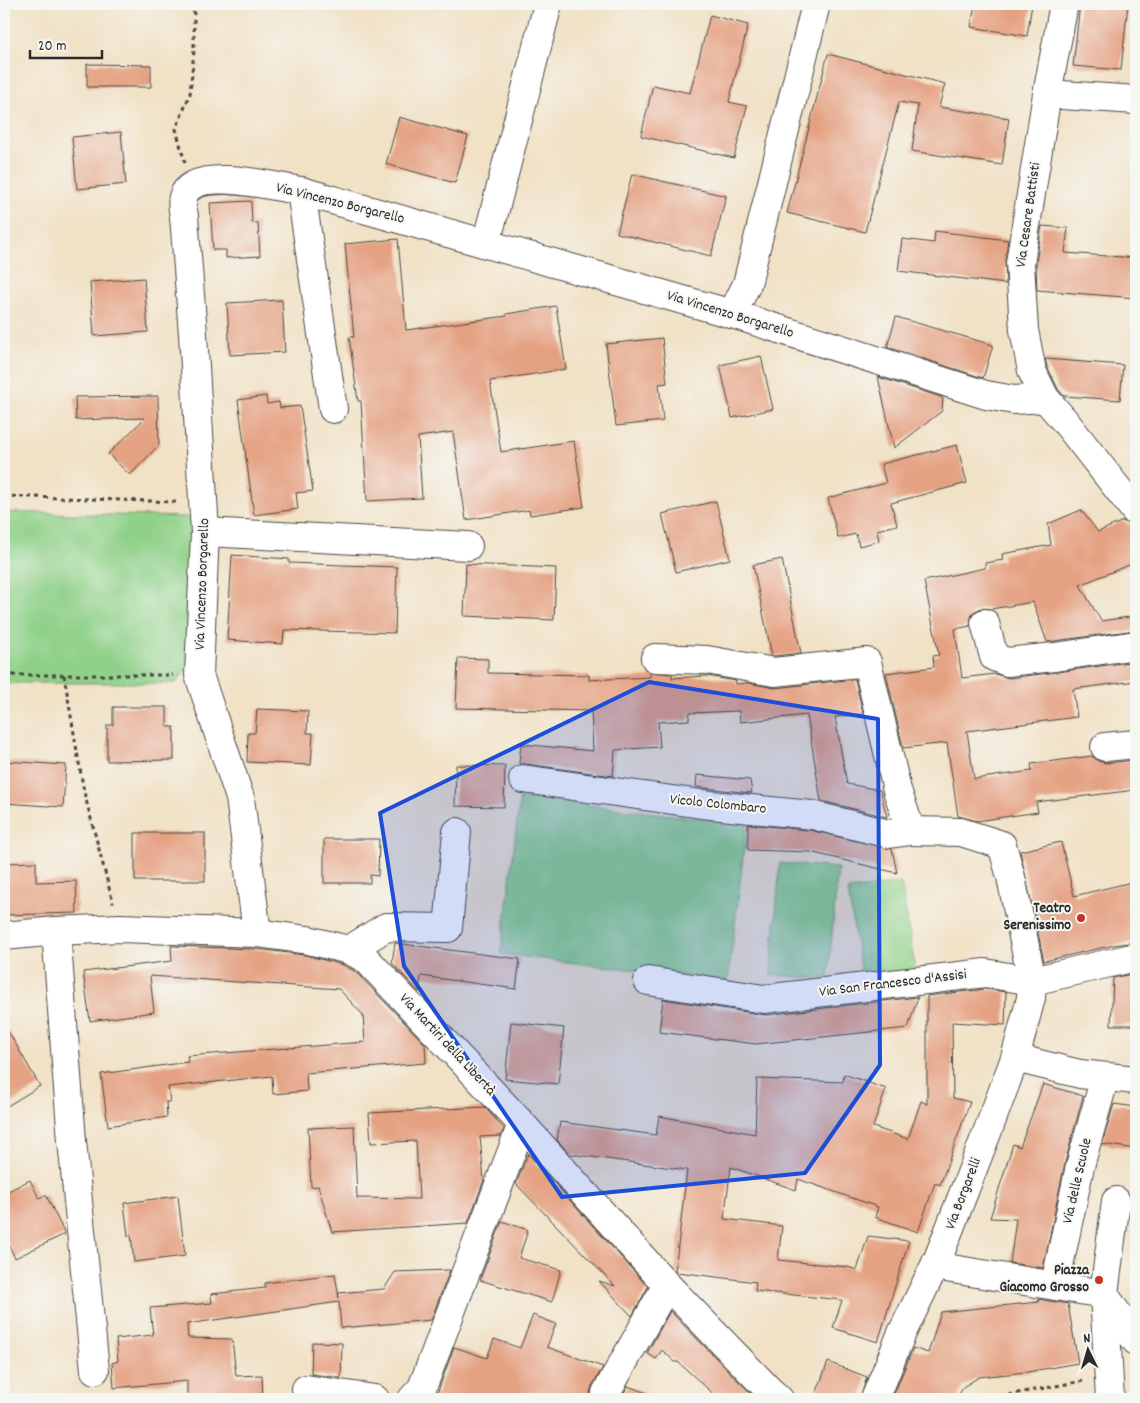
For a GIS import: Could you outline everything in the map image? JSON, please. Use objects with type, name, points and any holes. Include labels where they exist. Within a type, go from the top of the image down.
[{"type":"street","points":[[486,244],[548,4]]},
{"type":"street","points":[[732,314],[747,284],[816,4]]},
{"type":"street","name":"Via Cesare Battisti","points":[[1064,4],[1047,94],[1020,263],[1024,330],[1032,371],[1044,398],[1064,420],[1136,512]]},
{"type":"street","points":[[1047,94],[1136,100]]},
{"type":"street","name":"Via Vincenzo Borgarello","points":[[257,934],[240,798],[199,675],[206,532],[183,207],[183,197],[190,186],[204,180],[229,180],[301,191],[732,314],[986,395],[1014,400],[1044,398]]},
{"type":"street","points":[[301,191],[333,409]]},
{"type":"street","points":[[206,532],[468,546]]},
{"type":"street","points":[[985,623],[994,657],[1007,662],[1136,645]]},
{"type":"street","points":[[655,658],[707,660],[774,672],[867,662],[896,790],[911,830]]},
{"type":"street","points":[[1106,747],[1136,744]]},
{"type":"street","name":"Vicolo Colombaro","points":[[523,779],[701,804],[812,814],[890,834],[911,830],[961,832],[1002,845],[1011,877],[1032,981]]},
{"type":"street","points":[[349,950],[386,927],[448,928],[457,832]]},
{"type":"street","name":"Via Martiri della Libertà","points":[[4,936],[120,928],[257,934],[308,940],[349,950],[366,960],[522,1124],[770,1396]]},
{"type":"street","points":[[56,931],[72,1141],[95,1370]]},
{"type":"street","name":"Via San Francesco d'Assisi","points":[[648,981],[764,999],[986,973],[1032,981],[1136,957]]},
{"type":"street","name":"Via Borgarelli","points":[[875,1399],[901,1335],[938,1261],[1015,1058],[1031,998],[1032,981]]},
{"type":"street","points":[[1015,1058],[1080,1074],[1136,1080]]},
{"type":"street","name":"Via delle Scuole","points":[[1055,1285],[1080,1166],[1105,1077]]},
{"type":"street","points":[[412,1399],[422,1388],[522,1124]]},
{"type":"street","points":[[1109,1389],[1104,1294],[1116,1201]]},
{"type":"street","points":[[938,1261],[946,1268],[1104,1294],[1136,1340]]},
{"type":"street","points":[[606,1393],[667,1285]]},
{"type":"street","points":[[306,1389],[375,1399]]},
{"type":"path","points":[[190,186],[176,128],[190,94],[194,50],[194,4]]},
{"type":"path","points":[[4,496],[204,502]]},
{"type":"path","points":[[4,675],[199,675]]},
{"type":"path","points":[[64,675],[84,792],[120,928]]},
{"type":"path","points":[[986,1399],[1056,1386],[1109,1389]]},
{"type":"highlighted area","points":[[649,682],[878,719],[880,1065],[805,1173],[562,1197],[404,966],[380,813]]},
{"type":"green space","points":[[4,512],[187,517],[193,526],[192,662],[176,683],[4,683]]},
{"type":"green space","points":[[520,797],[747,824],[728,981],[501,954]]},
{"type":"green space","points":[[780,863],[838,868],[828,979],[771,975]]},
{"type":"green space","points":[[901,883],[916,974],[862,981],[848,890]]},
{"type":"building","points":[[975,4],[1032,4],[1027,36],[971,27]]},
{"type":"building","points":[[1080,4],[1128,4],[1121,70],[1073,66]]},
{"type":"building","points":[[710,15],[748,25],[729,102],[747,106],[734,158],[641,136],[653,85],[690,93]]},
{"type":"building","points":[[828,54],[945,84],[939,107],[1009,118],[1002,165],[912,151],[918,105],[899,102],[865,232],[787,213]]},
{"type":"building","points":[[87,64],[151,65],[151,87],[87,87]]},
{"type":"building","points":[[399,117],[468,136],[455,183],[386,164]]},
{"type":"building","points":[[121,132],[126,184],[77,189],[72,137]]},
{"type":"building","points":[[632,174],[726,196],[711,256],[617,233]]},
{"type":"building","points":[[251,201],[252,223],[258,223],[260,256],[226,258],[226,250],[213,250],[210,203]]},
{"type":"building","points":[[1042,226],[1068,228],[1065,253],[1136,258],[1136,298],[1037,290],[1036,264]]},
{"type":"building","points":[[935,231],[1008,240],[1005,261],[1006,284],[898,271],[902,239],[934,243]]},
{"type":"building","points":[[398,239],[406,330],[507,316],[506,314],[556,306],[566,369],[490,381],[501,452],[574,441],[584,507],[530,515],[529,510],[466,520],[453,432],[418,437],[422,498],[367,501],[361,401],[358,401],[349,337],[354,337],[345,244]]},
{"type":"building","points":[[144,278],[148,332],[94,336],[90,282]]},
{"type":"building","points":[[282,300],[285,352],[230,355],[227,303]]},
{"type":"building","points":[[896,317],[993,345],[983,378],[887,347]]},
{"type":"building","points":[[662,338],[667,383],[659,384],[663,421],[616,426],[606,344]]},
{"type":"building","points":[[761,356],[773,409],[732,418],[720,365]]},
{"type":"building","points":[[1045,359],[1123,365],[1120,400],[1064,396],[1058,389]]},
{"type":"building","points":[[878,377],[943,399],[942,411],[894,448]]},
{"type":"building","points":[[158,396],[159,445],[130,475],[108,454],[145,418],[76,420],[75,397]]},
{"type":"building","points":[[266,396],[267,404],[279,402],[280,408],[300,406],[313,491],[296,493],[298,509],[254,515],[238,400]]},
{"type":"building","points":[[957,445],[967,483],[891,503],[897,525],[877,530],[879,541],[859,546],[856,534],[838,538],[828,498],[886,483],[881,464]]},
{"type":"building","points":[[716,501],[730,559],[676,572],[662,514]]},
{"type":"building","points":[[1081,510],[1098,532],[1123,521],[1136,531],[1136,562],[1080,585],[1101,621],[1136,616],[1136,630],[1047,642],[1033,602],[991,609],[981,608],[972,613],[970,626],[955,629],[962,678],[995,674],[1009,678],[1136,661],[1136,681],[1073,689],[1077,717],[967,731],[974,779],[1032,771],[1031,764],[1092,756],[1098,761],[1106,763],[1136,760],[1136,790],[1036,802],[1038,812],[977,821],[958,816],[947,743],[903,748],[886,673],[934,667],[933,656],[939,655],[924,581],[985,568],[985,563],[1003,560],[1002,554],[1051,545],[1048,524]]},
{"type":"building","points":[[232,555],[289,559],[289,563],[397,567],[395,633],[284,630],[283,644],[227,640]]},
{"type":"building","points":[[782,559],[801,653],[772,656],[753,565]]},
{"type":"building","points":[[466,564],[556,568],[554,620],[464,616]]},
{"type":"building","points":[[458,658],[488,659],[488,673],[589,675],[589,680],[650,677],[650,672],[672,674],[672,678],[707,676],[736,681],[736,684],[748,683],[775,688],[855,679],[863,714],[835,717],[847,784],[880,790],[887,817],[821,801],[807,715],[740,722],[739,711],[689,713],[689,720],[658,722],[660,747],[615,750],[613,776],[519,764],[521,744],[593,751],[591,711],[456,708]]},
{"type":"building","points":[[113,707],[167,707],[167,727],[174,727],[174,760],[107,761],[107,725],[113,725]]},
{"type":"building","points":[[257,709],[308,711],[307,733],[313,733],[311,765],[247,762],[248,733],[255,733]]},
{"type":"building","points":[[4,761],[66,765],[63,807],[4,803]]},
{"type":"building","points":[[456,765],[505,766],[504,807],[455,806]]},
{"type":"building","points":[[697,775],[750,780],[752,793],[696,787]]},
{"type":"building","points":[[748,824],[809,830],[892,849],[897,873],[810,852],[748,850]]},
{"type":"building","points":[[135,833],[205,833],[205,881],[135,881]]},
{"type":"building","points":[[324,839],[379,839],[378,876],[370,875],[370,883],[324,883]]},
{"type":"building","name":"Teatro Serenissimo","points":[[1061,842],[1074,896],[1136,881],[1136,942],[1114,945],[1044,961],[1020,851]]},
{"type":"building","points":[[36,862],[36,882],[76,881],[77,913],[4,915],[4,863]]},
{"type":"building","points":[[395,943],[520,959],[516,989],[421,976],[419,992],[392,963]]},
{"type":"building","points":[[171,946],[256,949],[305,955],[343,965],[356,972],[425,1044],[426,1063],[306,1073],[307,1091],[273,1094],[272,1076],[168,1087],[170,1102],[166,1102],[167,1117],[108,1126],[101,1074],[188,1062],[187,1056],[365,1042],[363,1015],[339,989],[150,976],[154,1012],[90,1021],[83,972],[172,961]]},
{"type":"building","points":[[1136,973],[1136,1025],[1111,1025],[1113,978]]},
{"type":"building","points":[[985,989],[1006,992],[1005,1025],[952,1022],[953,1098],[970,1102],[940,1185],[935,1183],[918,1232],[875,1217],[878,1207],[798,1179],[796,1190],[731,1167],[724,1219],[782,1226],[778,1260],[848,1267],[857,1270],[868,1236],[909,1241],[878,1342],[833,1328],[842,1300],[755,1291],[756,1282],[675,1271],[687,1170],[570,1154],[557,1140],[560,1122],[656,1135],[659,1116],[755,1134],[757,1079],[843,1082],[844,1074],[886,1089],[873,1127],[908,1139],[921,1101],[927,1104],[927,996]]},
{"type":"building","points":[[918,997],[908,1028],[756,1044],[659,1032],[663,999],[766,1015]]},
{"type":"building","points":[[511,1022],[564,1028],[558,1084],[505,1079]]},
{"type":"building","points":[[4,1024],[40,1086],[4,1108]]},
{"type":"building","points":[[1043,1084],[1083,1096],[1065,1163],[1043,1268],[1010,1263],[1016,1219],[990,1218],[1013,1144],[1020,1147]]},
{"type":"building","points":[[1114,1104],[1136,1107],[1136,1149],[1102,1144]]},
{"type":"building","points":[[485,1107],[504,1129],[501,1136],[480,1137],[484,1180],[468,1223],[332,1232],[318,1186],[311,1187],[308,1128],[354,1126],[357,1198],[419,1199],[416,1141],[371,1143],[369,1113]]},
{"type":"building","points":[[528,1154],[648,1287],[632,1316],[599,1281],[615,1286],[516,1184]]},
{"type":"building","points":[[30,1180],[39,1198],[46,1195],[65,1234],[15,1258],[4,1235],[4,1193]]},
{"type":"building","points":[[178,1196],[185,1256],[134,1262],[131,1235],[128,1236],[124,1203]]},
{"type":"building","points":[[502,1221],[528,1230],[519,1258],[561,1270],[552,1302],[480,1280]]},
{"type":"building","points":[[450,1270],[431,1320],[341,1328],[339,1302],[187,1324],[188,1338],[232,1339],[236,1376],[262,1375],[263,1399],[187,1399],[187,1381],[114,1388],[112,1363],[118,1361],[116,1339],[153,1335],[150,1308],[212,1303],[211,1294],[265,1288],[265,1283],[335,1274],[338,1293],[384,1289],[395,1272]]},
{"type":"building","points":[[1038,1299],[1068,1304],[1078,1363],[1027,1372],[979,1377],[963,1387],[957,1399],[892,1399],[913,1348],[928,1353],[941,1312],[1039,1302]]},
{"type":"building","points":[[670,1311],[756,1399],[719,1399],[662,1350],[656,1359],[647,1353]]},
{"type":"building","points":[[533,1315],[556,1324],[547,1347],[603,1367],[592,1386],[590,1393],[592,1399],[433,1399],[437,1394],[454,1347],[487,1358],[494,1339],[520,1348]]},
{"type":"building","points":[[312,1342],[342,1343],[341,1378],[311,1374]]},
{"type":"building","points":[[828,1362],[867,1377],[860,1399],[814,1399]]},
{"type":"building","points":[[628,1386],[657,1397],[657,1399],[620,1399]]},
{"type":"place","name":"Teatro Serenissimo","points":[[1081,918]]},
{"type":"place","name":"Piazza Giacomo Grosso","points":[[1099,1280]]}]
